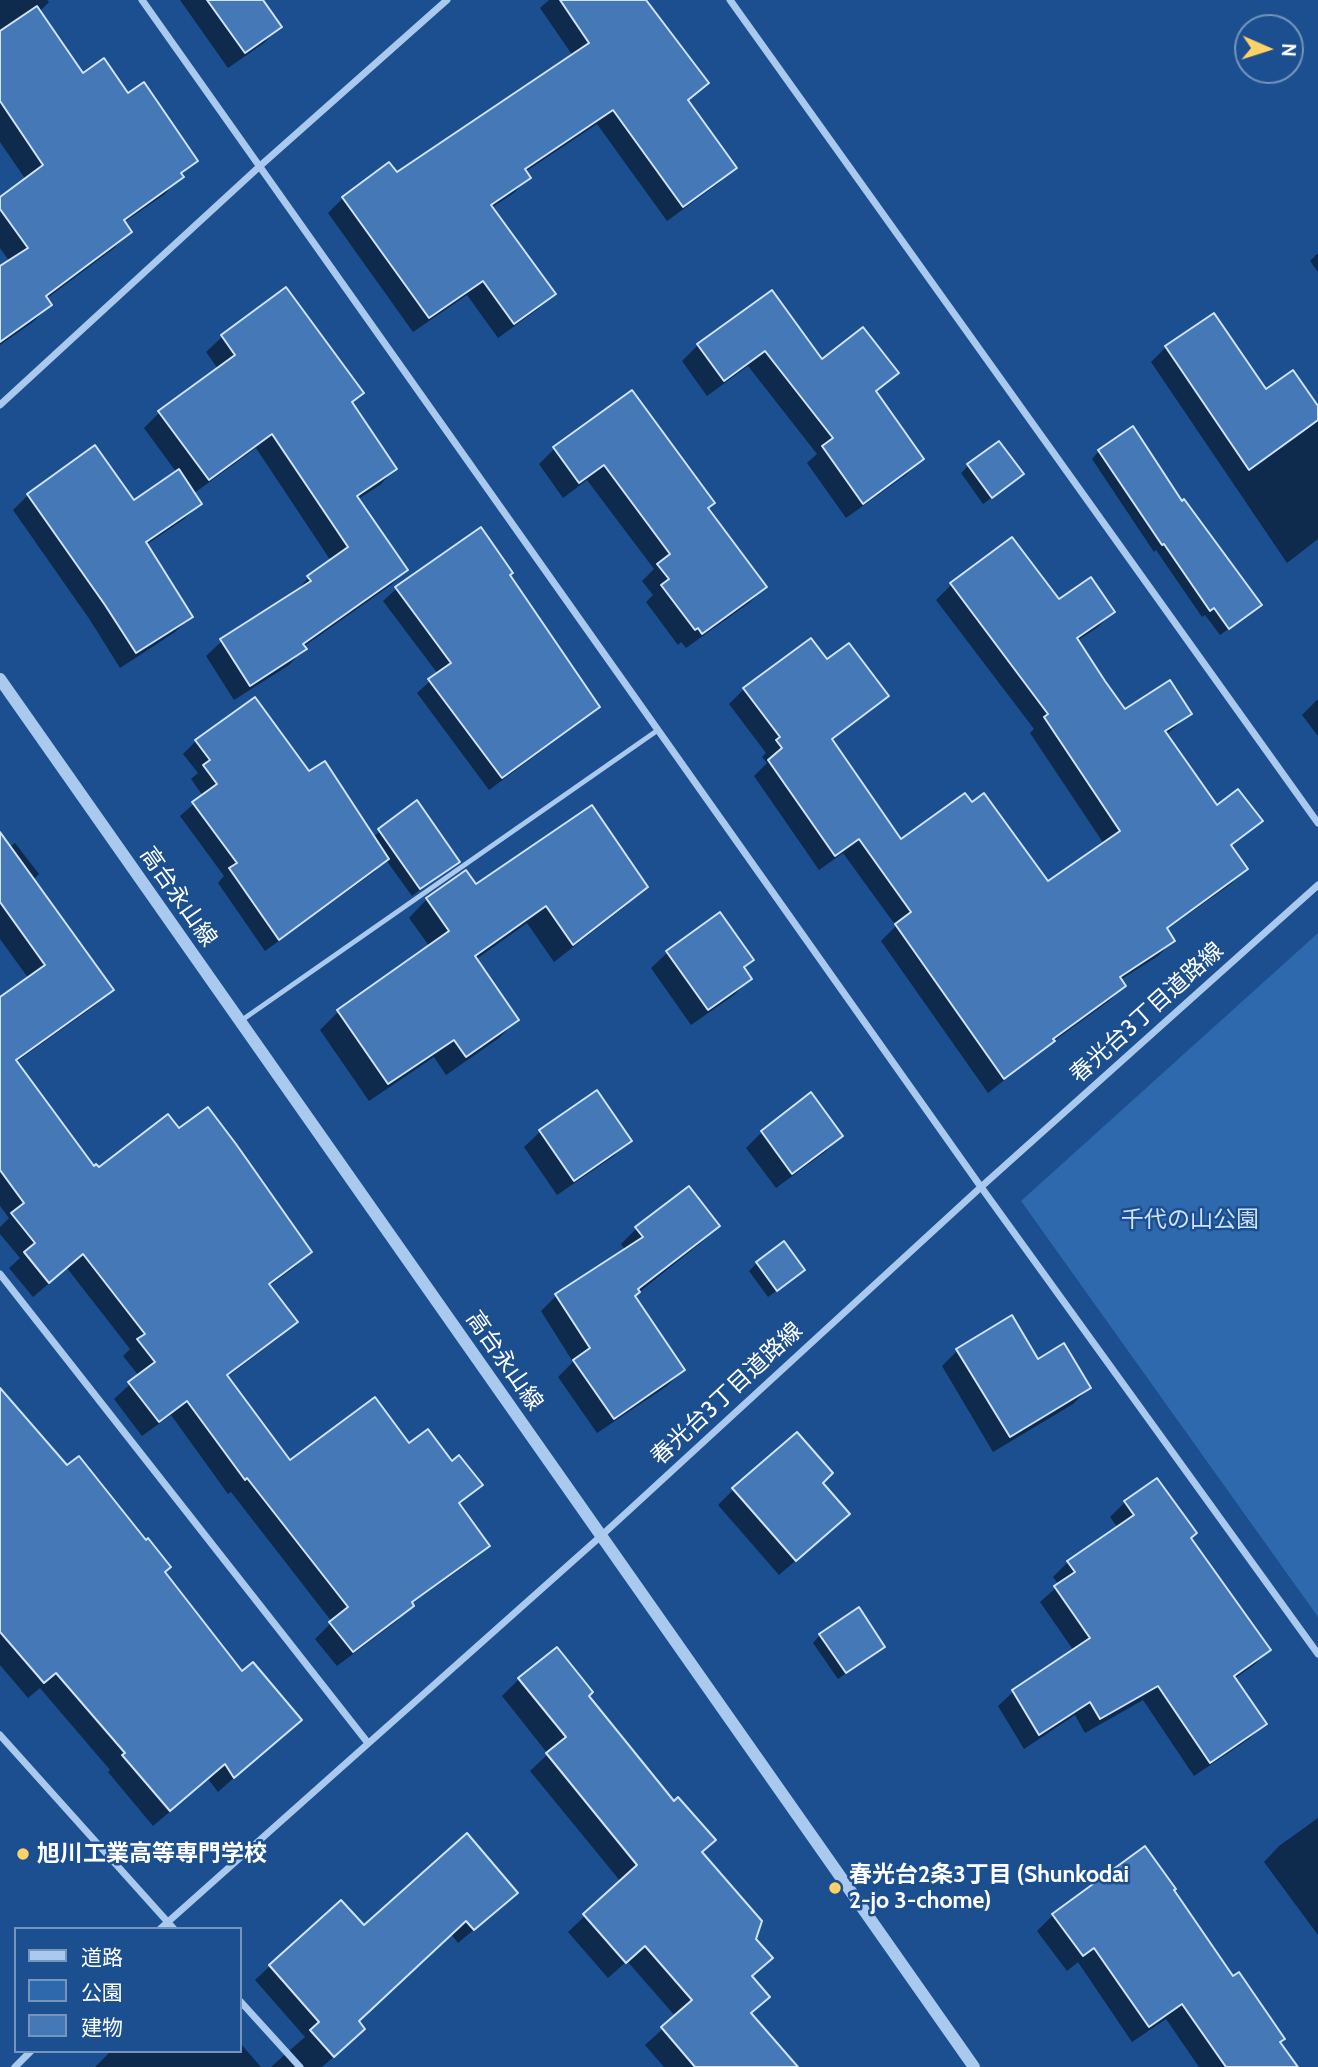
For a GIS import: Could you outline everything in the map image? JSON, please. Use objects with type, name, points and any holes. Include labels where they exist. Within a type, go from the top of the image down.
[{"type":"street","points":[[142,0],[981,1187],[1318,1654]]},
{"type":"street","points":[[0,405],[260,166],[447,0]]},
{"type":"street","points":[[730,0],[1318,823]]},
{"type":"street","name":"高台永山線","points":[[0,679],[974,2067]]},
{"type":"street","name":"春光台3丁目道路線","points":[[162,1927],[601,1536],[981,1187],[1318,885]]},
{"type":"street","points":[[0,1274],[368,1743]]},
{"type":"street","points":[[0,1735],[172,1927]]},
{"type":"street","points":[[242,2003],[300,2067]]},
{"type":"street","points":[[15,2067],[29,2053]]},
{"type":"lane","points":[[240,1021],[658,730]]},
{"type":"green space","name":"千代の山公園","points":[[1318,933],[1318,1617],[1021,1201]]},
{"type":"building","points":[[207,0],[263,0],[282,27],[245,53]]},
{"type":"building","points":[[560,0],[646,0],[709,83],[688,100],[737,168],[683,207],[613,110],[525,169],[531,178],[491,205],[556,294],[514,324],[483,281],[429,318],[342,197],[389,162],[397,172],[589,43]]},
{"type":"building","points":[[37,6],[83,73],[104,58],[128,93],[144,82],[198,161],[181,173],[184,177],[124,220],[132,232],[46,296],[52,305],[0,342],[0,266],[28,248],[0,209],[0,197],[43,165],[0,101],[0,31]]},
{"type":"building","points":[[286,287],[364,393],[352,402],[397,469],[357,496],[408,570],[303,644],[307,649],[250,686],[220,639],[311,581],[307,576],[348,547],[272,434],[209,480],[158,411],[235,355],[221,335]]},
{"type":"building","points":[[772,290],[822,359],[863,327],[899,373],[876,391],[924,459],[863,504],[822,446],[833,438],[765,351],[724,381],[697,344]]},
{"type":"building","points":[[1214,313],[1266,389],[1293,370],[1318,406],[1318,420],[1249,470],[1165,346]]},
{"type":"building","points":[[632,390],[715,503],[708,508],[767,587],[702,634],[698,628],[695,630],[661,585],[669,579],[657,564],[670,554],[604,465],[579,483],[553,447]]},
{"type":"building","points":[[1133,426],[1182,501],[1184,499],[1262,605],[1229,629],[1214,608],[1210,611],[1098,450]]},
{"type":"building","points":[[999,441],[1024,474],[992,498],[967,464]]},
{"type":"building","points":[[95,445],[134,500],[179,469],[202,504],[146,542],[193,617],[136,653],[27,494]]},
{"type":"building","points":[[481,527],[513,573],[510,575],[600,707],[502,778],[428,679],[451,663],[395,587]]},
{"type":"building","points":[[1012,537],[1059,599],[1091,577],[1115,612],[1077,638],[1105,681],[1125,709],[1170,680],[1192,714],[1165,731],[1217,805],[1238,789],[1263,821],[1231,845],[1248,869],[1167,928],[1175,941],[1120,977],[1126,986],[1053,1039],[1055,1041],[1004,1079],[895,924],[911,912],[859,839],[835,856],[768,760],[782,748],[776,740],[780,737],[743,688],[811,638],[827,659],[849,643],[889,696],[832,739],[901,839],[965,793],[972,802],[984,793],[1048,881],[1120,831],[1044,717],[1048,714],[950,583]]},
{"type":"building","points":[[255,697],[309,771],[325,761],[389,859],[279,940],[229,868],[237,863],[192,802],[217,784],[203,765],[210,760],[195,740]]},
{"type":"building","points":[[417,800],[460,862],[420,889],[378,829]]},
{"type":"building","points":[[592,805],[648,887],[573,945],[546,906],[475,956],[519,1020],[466,1057],[454,1040],[388,1084],[337,1010],[449,931],[426,898],[466,870],[476,884]]},
{"type":"building","points":[[0,832],[114,990],[16,1060],[94,1166],[96,1164],[99,1167],[168,1114],[179,1128],[208,1107],[312,1252],[269,1284],[298,1322],[227,1375],[290,1460],[375,1397],[409,1443],[428,1429],[452,1461],[459,1455],[483,1485],[459,1503],[490,1546],[412,1602],[414,1606],[353,1652],[329,1622],[348,1607],[247,1478],[245,1480],[187,1401],[159,1422],[128,1382],[155,1362],[137,1339],[145,1334],[83,1254],[49,1283],[24,1252],[35,1243],[11,1213],[24,1203],[0,1170],[0,997],[45,965],[0,902]]},
{"type":"building","points":[[720,912],[754,960],[744,967],[752,979],[708,1010],[666,951]]},
{"type":"building","points":[[597,1090],[632,1141],[574,1181],[539,1130]]},
{"type":"building","points":[[811,1092],[843,1136],[792,1174],[761,1131]]},
{"type":"building","points":[[689,1186],[720,1226],[638,1289],[640,1292],[635,1296],[685,1370],[614,1419],[573,1360],[590,1348],[555,1294],[643,1237],[635,1227]]},
{"type":"building","points":[[784,1241],[805,1270],[777,1291],[756,1262]]},
{"type":"building","points":[[1012,1315],[1038,1359],[1064,1343],[1091,1388],[1010,1437],[956,1349]]},
{"type":"building","points":[[0,1388],[67,1465],[79,1456],[171,1567],[165,1572],[242,1671],[253,1662],[302,1720],[234,1778],[225,1764],[170,1811],[122,1755],[125,1753],[56,1673],[44,1683],[0,1632]]},
{"type":"building","points":[[797,1432],[833,1473],[823,1483],[850,1514],[796,1561],[732,1488]]},
{"type":"building","points":[[1157,1478],[1197,1533],[1191,1538],[1271,1650],[1234,1676],[1267,1724],[1210,1763],[1158,1686],[1100,1719],[1090,1702],[1039,1735],[1012,1690],[1090,1638],[1054,1586],[1075,1572],[1067,1561],[1134,1515],[1124,1501]]},
{"type":"building","points":[[859,1607],[885,1647],[846,1673],[819,1634]]},
{"type":"building","points":[[557,1647],[593,1692],[589,1696],[674,1801],[678,1797],[716,1840],[702,1852],[762,1921],[756,1939],[773,1958],[752,1976],[770,1997],[751,2013],[798,2067],[695,2067],[661,2027],[692,2000],[645,1946],[626,1963],[583,1914],[637,1865],[546,1753],[566,1737],[518,1678]]},
{"type":"building","points":[[467,1833],[518,1893],[474,1930],[466,1921],[359,2021],[365,2029],[334,2057],[310,2030],[319,2022],[269,1965],[341,1900],[364,1925]]},
{"type":"building","points":[[1145,1846],[1233,1976],[1239,1972],[1285,2039],[1280,2042],[1298,2067],[1226,2067],[1182,2004],[1149,2027],[1094,1948],[1083,1956],[1052,1914]]},
{"type":"place","name":"旭川工業高等専門学校","points":[[23,1854]]},
{"type":"place","name":"春光台2条3丁目 (Shunkodai 2-jo 3-chome)","points":[[835,1888]]}]
